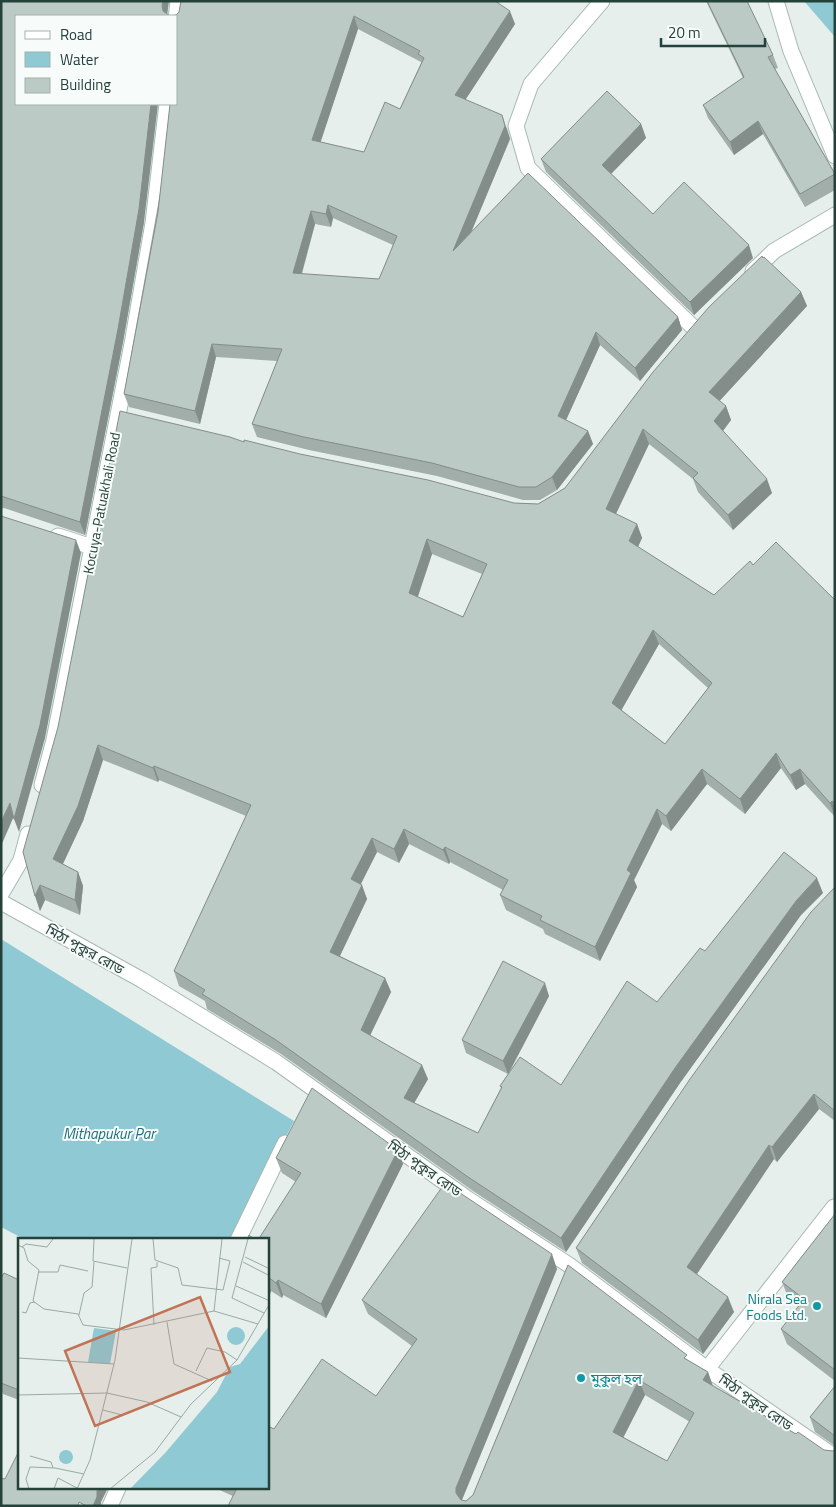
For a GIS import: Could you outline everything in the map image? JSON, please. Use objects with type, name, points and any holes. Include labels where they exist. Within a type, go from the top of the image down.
[{"type":"street","points":[[177,15],[178,1]]},
{"type":"street","points":[[602,1],[531,84],[516,126],[528,168],[695,329]]},
{"type":"street","points":[[776,1],[791,51],[835,156]]},
{"type":"street","name":"Kocuya-Patuakhali Road","points":[[39,795],[54,740],[92,547],[123,415],[153,223],[167,105]]},
{"type":"street","points":[[740,283],[774,251],[835,215]]},
{"type":"street","points":[[682,344],[707,315]]},
{"type":"street","points":[[47,532],[92,547]]},
{"type":"street","points":[[1,894],[21,860],[31,823]]},
{"type":"street","name":"মিঠা পুকুর রোড","points":[[1,902],[142,980],[276,1062],[310,1093],[468,1199],[572,1261],[707,1369],[835,1457]]},
{"type":"street","points":[[239,1238],[291,1133]]},
{"type":"street","points":[[707,1369],[834,1207]]},
{"type":"street","points":[[562,1283],[572,1261]]},
{"type":"street","points":[[110,1506],[117,1490]]},
{"type":"water","points":[[804,1],[835,1],[835,37]]},
{"type":"water","name":"Mithapukur Par","points":[[1,939],[294,1121],[234,1238],[22,1238],[1,1227]]},
{"type":"building","points":[[1,1],[163,1],[163,11],[169,15],[15,15],[15,105],[151,105],[139,209],[118,329],[80,522],[1,496]]},
{"type":"building","points":[[181,1],[495,1],[510,11],[455,95],[502,115],[505,126],[453,251],[528,173],[678,317],[635,368],[596,332],[558,416],[588,431],[552,477],[536,487],[519,487],[432,463],[304,437],[252,424],[282,349],[212,344],[195,411],[124,394],[158,212],[170,105],[178,105],[178,15],[176,15],[179,12]],"holes":[[[354,16],[420,51],[418,54],[424,58],[400,109],[385,102],[364,152],[312,140]],[[328,205],[397,236],[379,279],[293,273],[311,211],[326,214]]]},
{"type":"building","points":[[707,1],[747,1],[773,55],[768,57],[835,174],[800,194],[758,121],[730,142],[703,105],[744,77]]},
{"type":"building","points":[[607,91],[641,124],[602,165],[653,214],[684,182],[749,245],[690,302],[541,159]]},
{"type":"building","points":[[762,256],[801,292],[709,392],[726,406],[714,421],[767,479],[728,515],[693,478],[698,473],[643,429],[606,509],[637,524],[629,541],[714,595],[750,561],[753,565],[776,542],[835,600],[835,803],[832,801],[830,803],[800,769],[790,775],[776,753],[740,799],[702,769],[666,816],[657,809],[627,870],[631,873],[595,947],[540,920],[542,916],[500,895],[508,880],[445,847],[443,850],[404,829],[394,849],[372,838],[351,879],[362,885],[330,952],[385,978],[361,1030],[422,1065],[404,1098],[478,1133],[502,1087],[500,1086],[520,1057],[561,1085],[627,981],[657,1002],[700,948],[705,951],[784,852],[817,878],[796,901],[675,1068],[561,1238],[468,1177],[276,1040],[202,994],[205,990],[174,971],[251,805],[98,745],[78,806],[53,859],[78,872],[75,900],[40,885],[35,896],[23,852],[58,727],[120,411],[244,442],[244,440],[300,454],[428,480],[514,503],[538,504],[565,488],[653,372],[709,307]],"holes":[[[427,539],[487,564],[463,617],[409,593]],[[653,630],[712,683],[665,744],[612,703]]]},
{"type":"building","points":[[1,516],[76,540],[40,725],[14,819],[10,803],[1,822]]},
{"type":"building","points":[[835,887],[835,1111],[814,1094],[772,1147],[769,1145],[687,1267],[728,1297],[698,1340],[576,1248],[690,1079],[811,912]]},
{"type":"building","points":[[503,961],[545,983],[503,1061],[462,1040]]},
{"type":"building","points":[[312,1088],[398,1150],[321,1304],[278,1280],[276,1283],[269,1278],[269,1238],[259,1238],[301,1173],[276,1158]]},
{"type":"building","points":[[445,1183],[552,1254],[456,1488],[456,1493],[461,1500],[466,1501],[473,1495],[568,1265],[687,1355],[684,1358],[708,1372],[703,1380],[796,1434],[798,1432],[824,1450],[833,1451],[835,1449],[835,1506],[228,1506],[236,1490],[269,1490],[269,1426],[274,1429],[322,1359],[376,1396],[417,1339],[362,1300]],"holes":[[[639,1380],[694,1413],[667,1461],[613,1432]]]},
{"type":"building","name":"Nirala Sea Foods Ltd.","points":[[835,1214],[835,1370],[781,1329],[804,1299],[782,1282]]},
{"type":"building","points":[[4,1273],[18,1280],[18,1390],[1,1383],[1,1278]]},
{"type":"building","points":[[835,1386],[835,1436],[810,1417]]},
{"type":"building","points":[[18,1453],[18,1490],[97,1490],[97,1497],[93,1506],[86,1506],[79,1502],[78,1506],[1,1506],[1,1478],[5,1479]]},
{"type":"place","name":"Nirala Sea Foods Ltd.","points":[[817,1306]]},
{"type":"place","name":"মুকুল হল","points":[[581,1378]]}]
